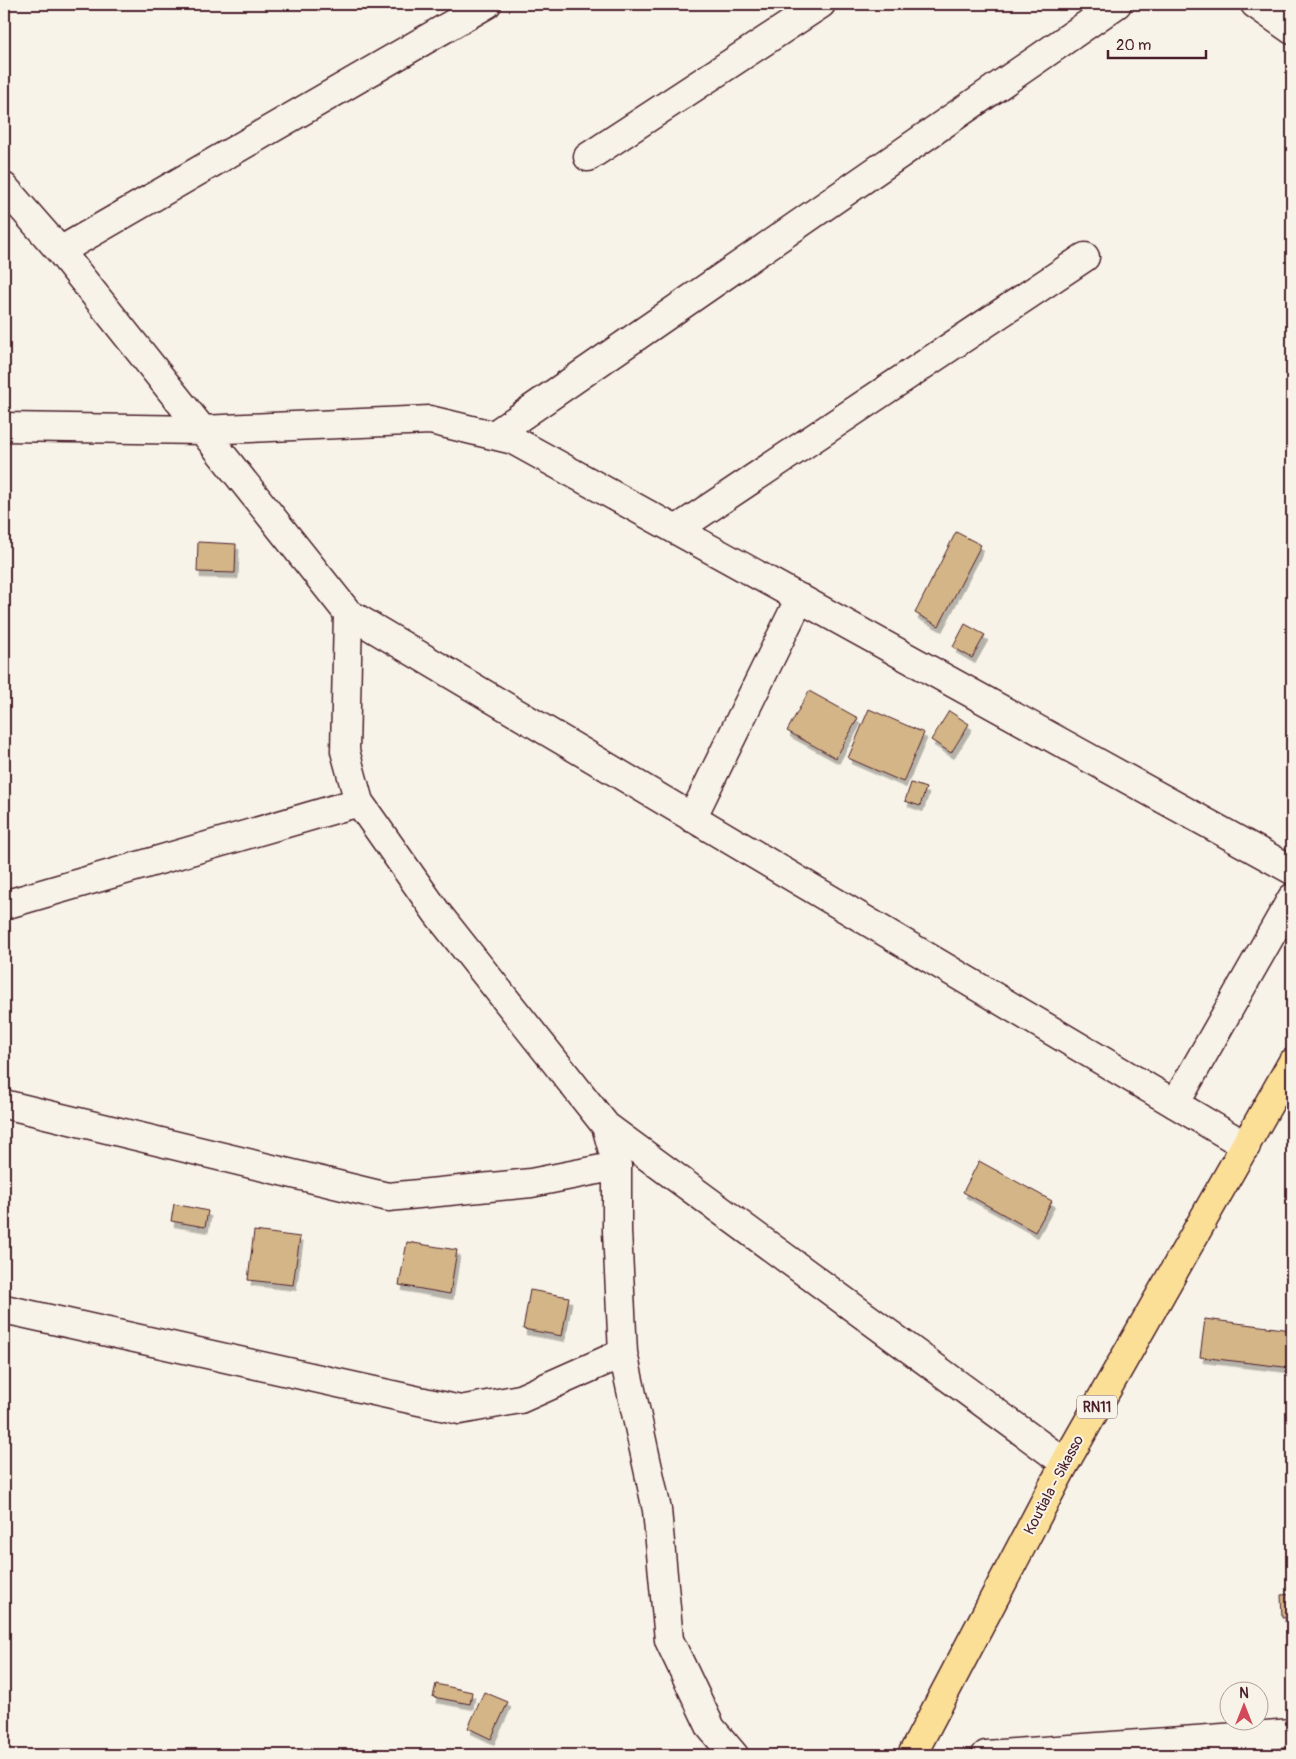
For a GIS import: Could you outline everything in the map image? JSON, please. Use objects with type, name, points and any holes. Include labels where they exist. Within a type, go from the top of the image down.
[{"type":"main road","name":"Koutiala - Sikasso","points":[[912,1755],[1065,1462],[1292,1063]]},
{"type":"street","points":[[60,251],[487,4]]},
{"type":"street","points":[[588,157],[821,4]]},
{"type":"street","points":[[494,435],[1117,4]]},
{"type":"street","points":[[1255,4],[1292,30]]},
{"type":"street","points":[[4,187],[60,251],[348,613],[1246,1146]]},
{"type":"street","points":[[676,530],[1085,257]]},
{"type":"street","points":[[4,427],[202,430],[430,420],[513,440],[1292,870]]},
{"type":"street","points":[[692,818],[800,598]]},
{"type":"street","points":[[348,613],[345,751],[359,802],[437,913],[606,1126],[1065,1462]]},
{"type":"street","points":[[4,905],[359,802]]},
{"type":"street","points":[[1176,1104],[1292,898]]},
{"type":"street","points":[[4,1104],[388,1197],[531,1183],[617,1166]]},
{"type":"street","points":[[606,1126],[617,1166],[617,1231],[623,1353],[657,1510],[668,1640],[711,1728],[734,1755]]},
{"type":"street","points":[[4,1308],[460,1410],[520,1399],[623,1353]]},
{"type":"street","points":[[986,1755],[1189,1748],[1292,1733]]},
{"type":"building","points":[[956,532],[981,545],[939,626],[915,613]]},
{"type":"building","points":[[198,542],[236,544],[235,573],[197,572]]},
{"type":"building","points":[[965,624],[985,635],[972,658],[953,647]]},
{"type":"building","points":[[809,691],[858,718],[836,758],[787,731]]},
{"type":"building","points":[[869,709],[924,733],[903,782],[848,758]]},
{"type":"building","points":[[949,711],[969,724],[951,753],[931,740]]},
{"type":"building","points":[[911,783],[926,788],[920,806],[905,801]]},
{"type":"building","points":[[979,1161],[1052,1201],[1035,1232],[963,1192]]},
{"type":"building","points":[[174,1204],[208,1211],[205,1227],[171,1221]]},
{"type":"building","points":[[254,1231],[300,1237],[293,1285],[248,1280]]},
{"type":"building","points":[[407,1242],[457,1250],[450,1294],[399,1285]]},
{"type":"building","points":[[530,1290],[569,1297],[562,1336],[523,1329]]},
{"type":"building","points":[[1205,1319],[1292,1330],[1292,1368],[1200,1357]]},
{"type":"building","points":[[1292,1594],[1292,1617],[1282,1618],[1281,1595]]},
{"type":"building","points":[[436,1684],[472,1692],[470,1704],[433,1697]]},
{"type":"building","points":[[484,1692],[508,1702],[491,1739],[468,1728]]}]
